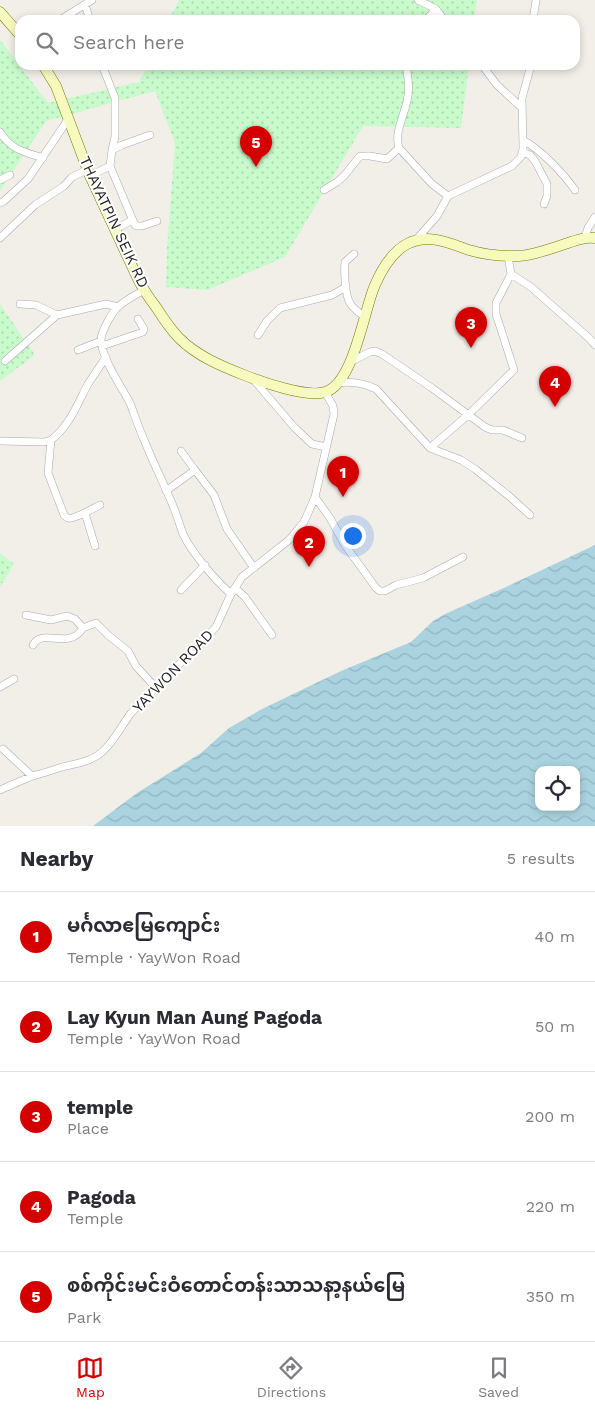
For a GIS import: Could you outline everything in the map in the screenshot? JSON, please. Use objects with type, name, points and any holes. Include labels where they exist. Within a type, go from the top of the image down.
[{"type":"street","points":[[68,15],[92,0]]},
{"type":"street","points":[[418,0],[436,8],[441,15]]},
{"type":"street","points":[[533,15],[536,0]]},
{"type":"street","points":[[85,5],[88,15]]},
{"type":"street","points":[[430,15],[436,8]]},
{"type":"street","points":[[0,12],[15,29]]},
{"type":"street","name":"THAYATPIN SEIK RD","points":[[46,70],[56,86],[89,173],[144,290],[179,338],[206,359],[253,379],[276,387],[310,393],[325,392]]},
{"type":"street","points":[[104,70],[115,98],[115,137],[110,166],[136,226],[157,221]]},
{"type":"street","points":[[407,70],[407,100],[397,143],[399,148],[432,184],[448,196]]},
{"type":"street","points":[[486,70],[497,85],[522,108]]},
{"type":"street","points":[[415,241],[437,216],[448,196],[512,166],[521,156],[523,140],[522,98],[530,70]]},
{"type":"street","points":[[0,203],[28,178],[69,118]]},
{"type":"street","points":[[0,132],[20,152],[43,158]]},
{"type":"street","points":[[112,150],[150,136]]},
{"type":"street","points":[[523,140],[547,159],[575,190]]},
{"type":"street","points":[[324,190],[344,176],[360,156],[386,159],[399,148]]},
{"type":"street","points":[[522,152],[530,155],[535,161],[547,184],[547,196],[544,204]]},
{"type":"street","points":[[0,238],[35,205],[64,186],[72,177],[110,166]]},
{"type":"street","points":[[0,180],[10,175]]},
{"type":"street","points":[[325,392],[338,383],[350,362],[358,342],[374,286],[388,262],[396,252],[407,244],[425,238],[489,254],[524,255],[590,237],[588,228],[595,217]]},
{"type":"street","points":[[115,229],[133,220]]},
{"type":"street","points":[[354,254],[345,262],[344,273],[348,301],[365,318]]},
{"type":"street","points":[[430,448],[468,415],[514,370],[496,314],[496,303],[511,274],[508,256]]},
{"type":"street","points":[[511,274],[531,288],[595,345]]},
{"type":"street","points":[[258,335],[267,321],[280,308],[332,295],[346,287]]},
{"type":"street","points":[[144,290],[118,306],[107,323],[102,335],[106,357],[130,404],[183,534],[190,546],[223,587],[244,597],[272,635]]},
{"type":"street","points":[[20,304],[36,305],[57,315]]},
{"type":"street","points":[[5,361],[57,315],[106,304],[118,306]]},
{"type":"street","points":[[78,350],[143,332],[144,329],[138,319]]},
{"type":"street","points":[[350,362],[370,352],[374,351],[382,354],[485,427],[492,430],[503,430],[522,438]]},
{"type":"street","points":[[0,441],[44,442],[58,435],[106,357]]},
{"type":"street","points":[[253,379],[300,433],[312,444],[326,447]]},
{"type":"street","points":[[338,383],[355,382],[376,389],[430,448],[461,460],[475,469],[530,515]]},
{"type":"street","name":"YAYWON ROAD","points":[[0,790],[32,776],[82,763],[96,757],[103,751],[113,740],[131,713],[216,627],[233,591],[245,574],[295,534],[304,522],[315,496],[331,432],[334,414],[333,406],[325,392]]},
{"type":"street","points":[[51,440],[48,473],[64,515],[70,518],[100,505]]},
{"type":"street","points":[[181,451],[214,495],[227,529],[254,568]]},
{"type":"street","points":[[166,491],[194,470]]},
{"type":"street","points":[[315,496],[345,545],[380,591],[423,578],[463,557]]},
{"type":"street","points":[[85,513],[95,546]]},
{"type":"street","points":[[181,590],[205,565]]},
{"type":"street","points":[[26,615],[51,620],[67,616],[74,619],[83,628]]},
{"type":"street","points":[[32,645],[40,637],[73,638],[83,628],[96,623],[128,651],[136,666],[156,688]]},
{"type":"street","points":[[0,687],[14,679]]},
{"type":"street","points":[[3,749],[32,776]]},
{"type":"green space","points":[[179,0],[477,0],[475,15],[172,15]]},
{"type":"green space","points":[[0,40],[15,60],[15,70],[23,70],[48,103],[139,82],[145,70],[468,70],[461,128],[363,126],[285,257],[207,290],[166,287],[175,143],[155,91],[46,121],[0,191]]},
{"type":"green space","points":[[0,304],[35,355],[0,381]]},
{"type":"green space","points":[[0,553],[14,564],[0,587]]},
{"type":"water","points":[[595,545],[595,826],[93,826],[137,793],[201,753],[229,728],[262,709],[341,671],[411,642],[433,621]]},
{"type":"place","name":"စစ်ကိုင်းမင်းဝံတောင်တန်းသာသနာ့နယ်မြေ","points":[[256,167]]},
{"type":"place","name":"temple","points":[[471,348]]},
{"type":"place","name":"Pagoda","points":[[555,407]]},
{"type":"place","name":"မင်္ဂလာဧမြကျောင်း","points":[[343,497]]},
{"type":"place","name":"Lay Kyun Man Aung Pagoda","points":[[309,567]]}]
